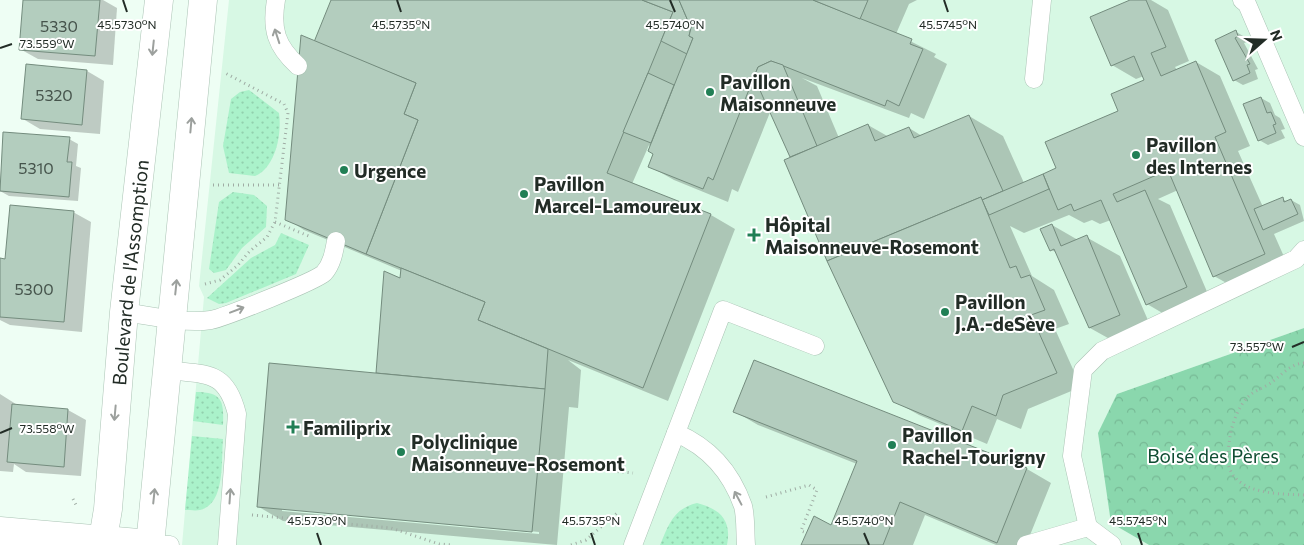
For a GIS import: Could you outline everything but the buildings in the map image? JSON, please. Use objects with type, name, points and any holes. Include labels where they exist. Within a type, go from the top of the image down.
[{"type":"street","name":"Boulevard de l'Assomption","points":[[102,542],[108,509],[124,312],[159,0]]},
{"type":"street","points":[[0,531],[102,542],[156,545],[172,319],[203,0]]},
{"type":"lane","points":[[276,0],[275,34],[284,53],[298,66]]},
{"type":"lane","points":[[1034,79],[1042,0]]},
{"type":"lane","points":[[1242,0],[1247,4],[1304,137]]},
{"type":"lane","points":[[124,312],[172,319],[211,320],[302,286],[324,273],[333,257],[336,244]]},
{"type":"lane","points":[[1112,545],[1088,527],[1072,456],[1084,370],[1102,351],[1296,260],[1304,250]]},
{"type":"lane","points":[[633,545],[723,310],[815,346]]},
{"type":"lane","points":[[168,370],[217,378],[226,386],[233,400],[236,414],[227,545]]},
{"type":"lane","points":[[676,433],[696,442],[720,462],[743,507],[746,545]]},
{"type":"lane","points":[[1026,545],[1088,527]]},
{"type":"path","points":[[199,286],[220,280],[238,266],[250,251],[267,237],[274,222],[288,113],[284,104],[220,70]]},
{"type":"path","points":[[210,185],[279,185]]},
{"type":"path","points":[[274,222],[336,244]]},
{"type":"path","points":[[1304,362],[1292,365],[1268,385],[1250,395],[1240,410],[1231,430],[1228,451],[1229,468],[1241,482],[1254,489],[1304,495]]},
{"type":"path","points":[[538,464],[639,473]]},
{"type":"path","points":[[760,499],[809,485],[818,490],[801,531],[807,533]]},
{"type":"path","points":[[73,500],[77,507]]},
{"type":"path","points":[[571,545],[586,540],[610,521],[623,506]]},
{"type":"path","points":[[246,515],[391,528],[439,544],[452,545]]},
{"type":"shaded area","name":"Hôpital Maisonneuve-Rosemont","points":[[229,0],[1304,0],[1304,328],[1117,394],[1111,523],[1149,545],[182,545],[204,297],[199,286]]},
{"type":"green space","points":[[249,90],[279,113],[280,121],[273,157],[262,172],[255,176],[229,173],[223,146],[231,99],[240,92]]},
{"type":"green space","points":[[233,192],[254,195],[267,206],[266,227],[242,248],[226,270],[214,273],[209,269],[219,202]]},
{"type":"green space","points":[[281,233],[309,245],[296,274],[226,303],[219,304],[207,298],[251,258],[275,245]]},
{"type":"green space","name":"Boisé des Pères","points":[[1304,328],[1304,545],[1149,545],[1111,523],[1098,433],[1117,394]]},
{"type":"green space","points":[[196,392],[211,394],[220,400],[223,410],[223,425],[193,421]]},
{"type":"green space","points":[[192,436],[223,439],[221,480],[214,499],[208,506],[198,510],[185,510]]},
{"type":"green space","points":[[697,503],[718,512],[726,522],[728,529],[727,545],[660,545],[669,524],[677,513]]},
{"type":"place","name":"Pavillon Maisonneuve","points":[[710,92]]},
{"type":"place","name":"Pavillon des Internes","points":[[1136,155]]},
{"type":"place","name":"Urgence","points":[[344,170]]},
{"type":"place","name":"Pavillon Marcel-Lamoureux","points":[[524,194]]},
{"type":"place","name":"Hôpital Maisonneuve-Rosemont","points":[[754,235]]},
{"type":"place","name":"Pavillon J.A.-deSève","points":[[945,312]]},
{"type":"place","name":"Familiprix","points":[[293,427]]},
{"type":"place","name":"Pavillon Rachel-Tourigny","points":[[892,445]]},
{"type":"place","name":"Polyclinique Maisonneuve-Rosemont","points":[[401,452]]}]
